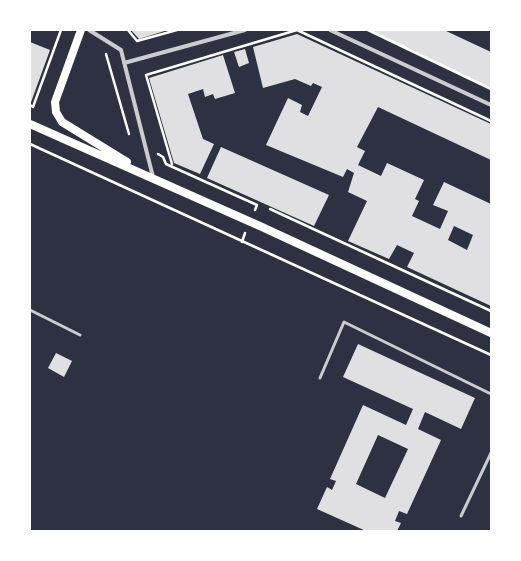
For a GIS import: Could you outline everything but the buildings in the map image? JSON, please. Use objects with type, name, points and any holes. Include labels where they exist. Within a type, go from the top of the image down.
[{"type":"main road","points":[[81,30],[55,102],[58,116],[64,123],[150,177]]},
{"type":"main road","points":[[30,124],[250,222],[491,333]]},
{"type":"street","points":[[89,30],[121,50],[145,147],[150,177]]},
{"type":"street","points":[[124,63],[245,30]]},
{"type":"street","points":[[330,30],[491,105]]},
{"type":"lane","points":[[30,310],[80,335]]},
{"type":"lane","points":[[320,378],[344,322],[491,394]]},
{"type":"lane","points":[[461,516],[491,453]]},
{"type":"path","points":[[30,105],[33,107],[61,30]]},
{"type":"path","points":[[128,30],[137,41],[177,30]]},
{"type":"path","points":[[172,164],[146,75],[297,30],[491,121]]},
{"type":"path","points":[[368,30],[491,89]]},
{"type":"path","points":[[105,39],[103,44],[130,139],[163,157],[166,164],[257,205],[242,242]]},
{"type":"path","points":[[30,144],[242,242],[491,354]]},
{"type":"path","points":[[270,209],[491,311]]}]
